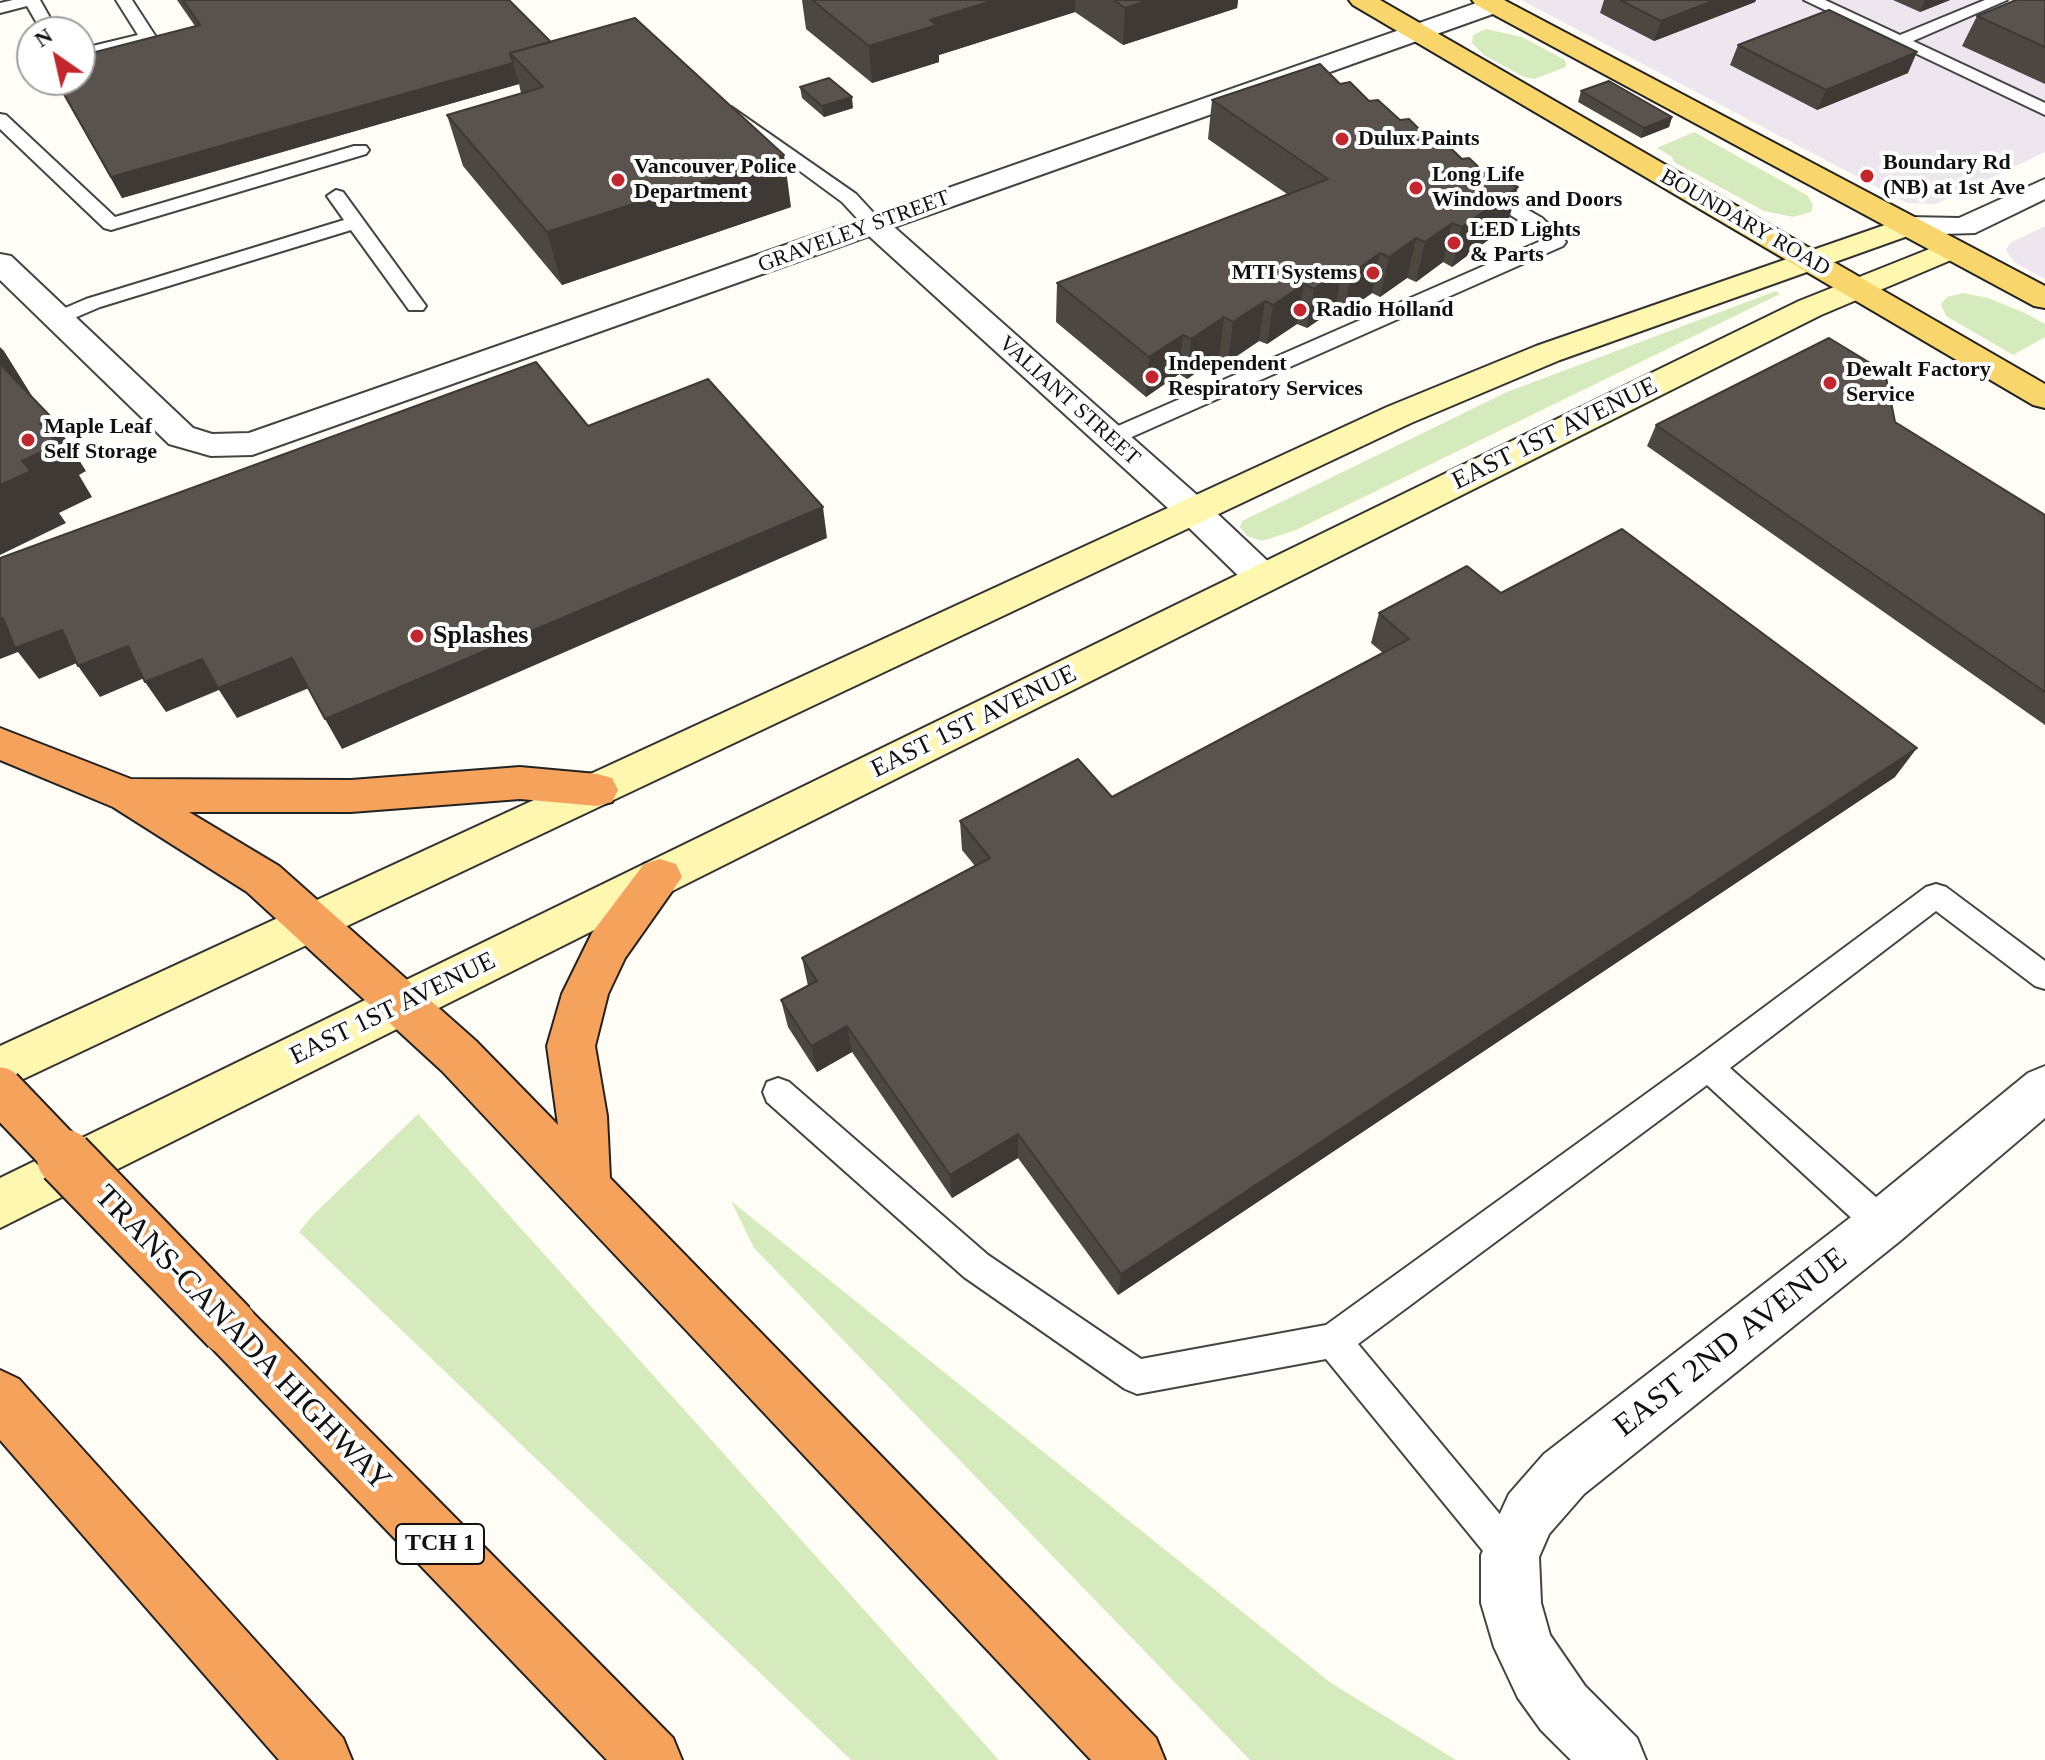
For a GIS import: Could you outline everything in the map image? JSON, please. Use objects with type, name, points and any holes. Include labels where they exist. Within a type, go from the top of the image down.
[{"type":"highway","points":[[0,743],[128,795],[263,879],[313,923],[459,1056],[1134,1760]]},
{"type":"highway","points":[[128,795],[351,796],[520,783],[597,790]]},
{"type":"highway","points":[[585,1190],[582,1116],[571,1046],[585,994],[608,946],[660,877]]},
{"type":"highway","name":"TRANS-CANADA HIGHWAY","points":[[0,1090],[651,1760]]},
{"type":"highway","points":[[16,1417],[321,1760]]},
{"type":"main road","name":"BOUNDARY ROAD","points":[[1362,0],[2045,398]]},
{"type":"main road","points":[[1490,3],[1908,226],[1958,238],[2045,299]]},
{"type":"main road","points":[[0,1069],[1399,415],[1548,353],[1908,226]]},
{"type":"main road","name":"EAST 1ST AVENUE","points":[[0,1204],[1796,315],[1859,288],[1958,238]]},
{"type":"street","name":"GRAVELEY STREET","points":[[58,318],[181,436],[230,447],[277,437],[1302,75],[1419,33],[1490,3]]},
{"type":"street","points":[[1958,238],[2045,188]]},
{"type":"street","name":"VALIANT STREET","points":[[874,225],[1193,511],[1263,578]]},
{"type":"street","points":[[0,263],[58,318]]},
{"type":"street","name":"EAST 2ND AVENUE","points":[[1615,1760],[1563,1708],[1524,1647],[1511,1603],[1510,1555],[1529,1514],[1564,1474],[1882,1224],[2045,1088]]},
{"type":"lane","points":[[0,8],[31,0]]},
{"type":"lane","points":[[96,50],[148,37],[124,0]]},
{"type":"lane","points":[[1812,0],[2045,110]]},
{"type":"lane","points":[[1900,41],[1999,0]]},
{"type":"lane","points":[[1302,75],[1328,91]]},
{"type":"lane","points":[[711,98],[849,198],[874,225]]},
{"type":"lane","points":[[0,119],[111,224],[360,150]]},
{"type":"lane","points":[[1110,438],[1556,242],[1535,222],[1470,181]]},
{"type":"lane","points":[[336,196],[416,306]]},
{"type":"lane","points":[[58,318],[93,303],[355,223]]},
{"type":"lane","points":[[778,1092],[976,1266],[1137,1377],[1333,1341],[1708,1067],[1936,895],[2045,977]]},
{"type":"lane","points":[[1708,1067],[1882,1224]]},
{"type":"lane","points":[[1333,1341],[1510,1555]]},
{"type":"shaded area","points":[[1521,0],[2045,0],[2045,152],[1936,204],[1907,203]]},
{"type":"shaded area","points":[[2045,226],[2045,279],[2014,262],[2006,250],[2010,243]]},
{"type":"green space","points":[[1486,29],[1522,37],[1565,60],[1566,67],[1534,79],[1524,77],[1484,55],[1472,43],[1473,35]]},
{"type":"green space","points":[[1694,132],[1807,195],[1813,205],[1811,212],[1793,217],[1764,211],[1674,162],[1672,157],[1657,148]]},
{"type":"green space","points":[[1776,291],[1780,294],[1296,530],[1262,541],[1247,536],[1240,527],[1242,521],[1507,392]]},
{"type":"green space","points":[[1963,293],[1988,298],[2025,313],[2045,324],[2045,337],[2013,355],[1946,316],[1941,304],[1947,297]]},
{"type":"green space","points":[[418,1114],[999,1760],[851,1760],[299,1232]]},
{"type":"green space","points":[[731,1201],[1331,1683],[1456,1760],[1250,1760],[754,1248]]},
{"type":"building","points":[[183,0],[509,0],[551,42],[510,53],[513,63],[111,177],[65,96],[96,96],[96,52],[200,25]]},
{"type":"building","points":[[812,0],[995,0],[930,20],[937,25],[869,46]]},
{"type":"building","points":[[1114,0],[1149,0],[1125,8]]},
{"type":"building","points":[[1620,0],[1715,0],[1661,21]]},
{"type":"building","points":[[2016,0],[2045,0],[2045,47],[1977,16]]},
{"type":"building","points":[[1829,10],[1917,52],[1826,90],[1738,45]]},
{"type":"building","points":[[635,18],[784,155],[547,232],[447,115],[543,87],[510,53]]},
{"type":"building","points":[[1320,64],[1340,84],[1350,82],[1369,101],[1378,100],[1400,120],[1409,119],[1430,140],[1440,138],[1462,159],[1469,158],[1485,173],[1518,187],[1462,227],[1452,223],[1425,242],[1416,238],[1389,257],[1380,253],[1351,274],[1342,269],[1314,289],[1304,284],[1273,305],[1265,301],[1233,322],[1224,317],[1191,339],[1183,335],[1149,357],[1057,283],[1328,179],[1212,100]]},
{"type":"building","points":[[829,78],[852,97],[822,106],[800,87]]},
{"type":"building","points":[[1609,81],[1672,117],[1644,128],[1581,91]]},
{"type":"building","points":[[1829,338],[1885,372],[1895,422],[2045,515],[2045,692],[1656,425]]},
{"type":"building","points":[[536,362],[588,426],[708,379],[823,507],[325,719],[292,658],[218,688],[202,659],[145,682],[128,646],[78,666],[62,630],[15,648],[3,618],[0,619],[0,558]]},
{"type":"building","points":[[0,364],[53,419],[40,424],[59,444],[22,461],[31,471],[0,485]]},
{"type":"building","points":[[1622,529],[1917,748],[1121,1274],[1018,1134],[950,1175],[847,1026],[811,1046],[781,1000],[817,981],[802,958],[990,858],[960,821],[1078,759],[1112,797],[1409,639],[1379,613],[1467,566],[1501,593]]},
{"type":"place","name":"Dulux Paints","points":[[1342,139]]},
{"type":"place","name":"Boundary Rd (NB) at 1st Ave","points":[[1867,176]]},
{"type":"place","name":"Vancouver Police Department","points":[[618,180]]},
{"type":"place","name":"Long Life Windows and Doors","points":[[1416,188]]},
{"type":"place","name":"LED Lights & Parts","points":[[1454,243]]},
{"type":"place","name":"MTI Systems","points":[[1373,273]]},
{"type":"place","name":"Radio Holland","points":[[1300,310]]},
{"type":"place","name":"Independent Respiratory Services","points":[[1152,377]]},
{"type":"place","name":"Dewalt Factory Service","points":[[1830,383]]},
{"type":"place","name":"Maple Leaf Self Storage","points":[[28,440]]},
{"type":"place","name":"Splashes","points":[[417,636]]}]
